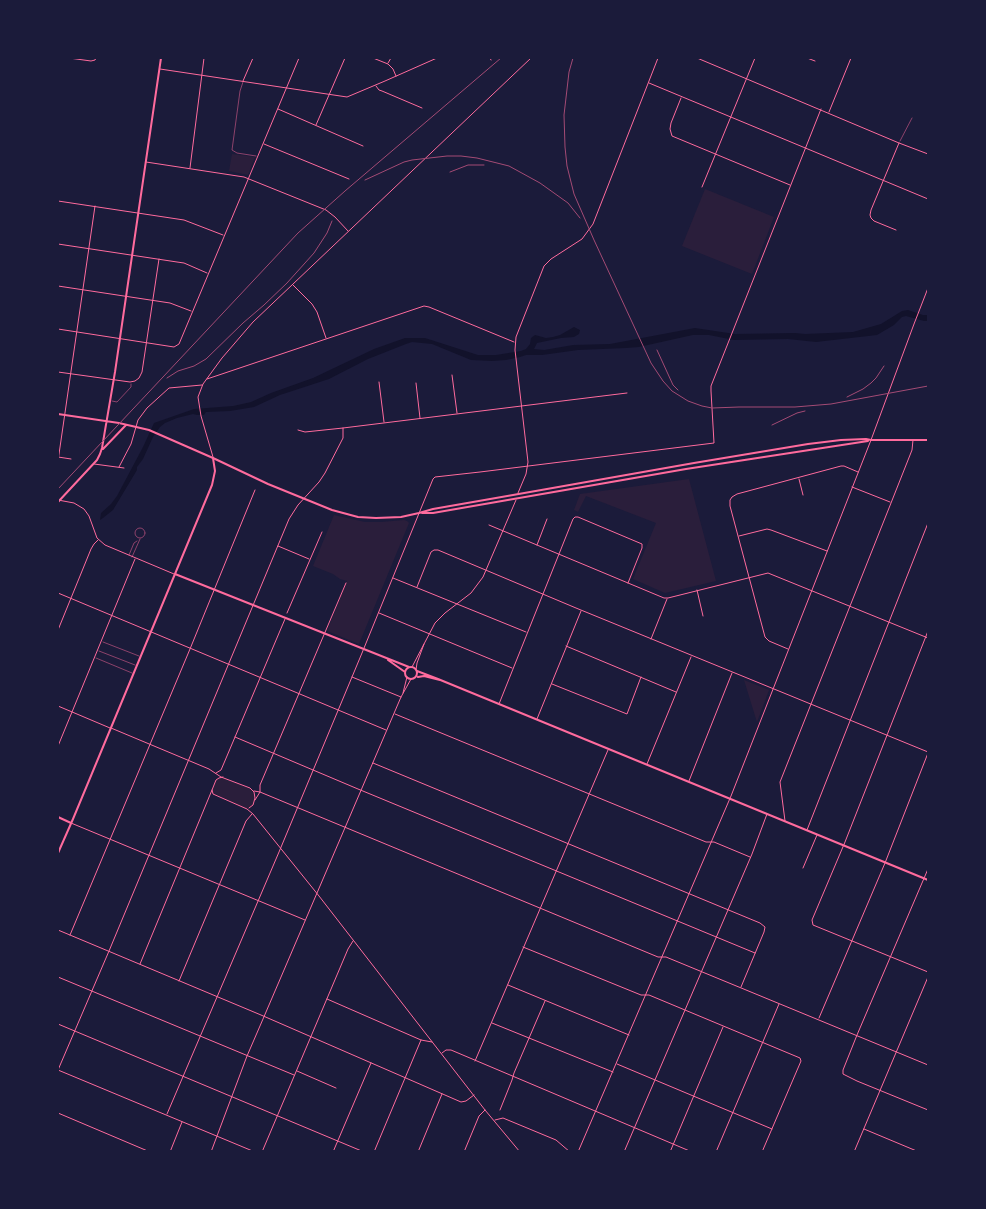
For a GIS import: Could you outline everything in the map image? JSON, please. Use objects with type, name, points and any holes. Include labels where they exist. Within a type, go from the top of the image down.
[{"type":"main road","points":[[58,501],[93,464],[102,450],[161,58]]},
{"type":"main road","points":[[58,414],[127,424],[149,430],[332,510],[358,517],[389,518],[808,444],[841,440],[871,440]]},
{"type":"main road","points":[[102,450],[127,424]]},
{"type":"main road","points":[[419,513],[433,513],[686,469],[871,440],[928,440]]},
{"type":"main road","points":[[58,854],[213,482],[215,467],[213,458]]},
{"type":"main road","points":[[516,499],[518,494]]},
{"type":"main road","points":[[175,574],[410,667],[928,880]]},
{"type":"main road","points":[[386,659],[405,672],[407,677],[411,679],[422,676],[440,680]]},
{"type":"main road","points":[[405,672],[410,667]]},
{"type":"main road","points":[[416,678],[418,675],[417,670]]},
{"type":"main road","points":[[58,817],[71,823]]},
{"type":"street","points":[[70,58],[91,61],[96,58]]},
{"type":"street","points":[[190,169],[204,58]]},
{"type":"street","points":[[243,82],[253,58]]},
{"type":"street","points":[[58,329],[174,347],[180,342],[299,58]]},
{"type":"street","points":[[316,126],[345,58]]},
{"type":"street","points":[[373,58],[388,64],[396,76]]},
{"type":"street","points":[[388,64],[390,58]]},
{"type":"street","points":[[159,69],[344,97],[437,58]]},
{"type":"street","points":[[213,458],[199,407],[199,395],[206,379],[248,328],[531,58]]},
{"type":"street","points":[[518,494],[528,466],[514,342],[544,266],[551,259],[582,239],[589,230],[658,58]]},
{"type":"street","points":[[697,58],[928,154]]},
{"type":"street","points":[[702,187],[754,58]]},
{"type":"street","points":[[807,58],[815,61]]},
{"type":"street","points":[[829,112],[851,58]]},
{"type":"street","points":[[648,83],[928,199]]},
{"type":"street","points":[[376,85],[379,90],[422,108]]},
{"type":"street","points":[[681,97],[671,123],[672,136],[790,185]]},
{"type":"street","points":[[277,109],[363,146]]},
{"type":"street","points":[[167,1115],[434,478],[714,443],[711,390],[713,380],[821,109]]},
{"type":"street","points":[[896,230],[870,218],[871,210],[899,143]]},
{"type":"street","points":[[263,144],[349,179]]},
{"type":"street","points":[[146,162],[248,179],[326,210],[349,231]]},
{"type":"street","points":[[58,200],[188,221],[224,235]]},
{"type":"street","points":[[58,462],[94,206]]},
{"type":"street","points":[[58,244],[184,263],[208,273]]},
{"type":"street","points":[[58,372],[131,382],[140,377],[159,259]]},
{"type":"street","points":[[293,285],[312,304],[317,312],[326,339]]},
{"type":"street","points":[[58,286],[178,305],[192,311]]},
{"type":"street","points":[[578,1152],[729,799],[871,440],[928,288]]},
{"type":"street","points":[[206,379],[426,306],[514,342]]},
{"type":"street","points":[[452,375],[458,414]]},
{"type":"street","points":[[379,382],[384,423]]},
{"type":"street","points":[[416,383],[420,418]]},
{"type":"street","points":[[119,467],[143,412],[169,388],[202,385]]},
{"type":"street","points":[[298,430],[305,432],[343,428],[626,394]]},
{"type":"street","points":[[255,1152],[58,1070],[290,516],[319,482],[329,466],[343,438],[343,428]]},
{"type":"street","points":[[785,821],[780,785],[912,450],[913,439]]},
{"type":"street","points":[[58,457],[71,459]]},
{"type":"street","points":[[93,464],[124,468]]},
{"type":"street","points":[[788,649],[765,637],[730,501],[737,494],[841,466],[858,472]]},
{"type":"street","points":[[799,478],[803,495]]},
{"type":"street","points":[[852,487],[891,503]]},
{"type":"street","points":[[70,935],[255,490]]},
{"type":"street","points":[[410,667],[437,620],[476,588],[487,570],[516,499]]},
{"type":"street","points":[[58,501],[74,503],[84,509],[90,516],[99,540],[107,546],[175,574]]},
{"type":"street","points":[[499,704],[575,517],[641,543],[642,548],[628,583]]},
{"type":"street","points":[[536,545],[547,519]]},
{"type":"street","points":[[807,830],[928,523]]},
{"type":"street","points":[[489,525],[664,598],[764,573],[772,574],[927,637]]},
{"type":"street","points":[[739,536],[767,529],[826,551]]},
{"type":"street","points":[[287,613],[322,532]]},
{"type":"street","points":[[58,630],[92,546],[99,540]]},
{"type":"street","points":[[278,546],[310,559]]},
{"type":"street","points":[[416,587],[429,557],[434,550],[438,550],[928,752],[885,863],[819,1019]]},
{"type":"street","points":[[58,746],[136,558]]},
{"type":"street","points":[[393,577],[527,633]]},
{"type":"street","points":[[253,814],[252,809],[260,792],[260,785],[346,583]]},
{"type":"street","points":[[697,590],[703,616]]},
{"type":"street","points":[[58,593],[387,730]]},
{"type":"street","points":[[652,639],[668,598]]},
{"type":"street","points":[[537,720],[581,610]]},
{"type":"street","points":[[378,613],[513,669]]},
{"type":"street","points":[[216,773],[223,766],[285,618]]},
{"type":"street","points":[[928,631],[844,846],[812,920],[814,925],[928,972]]},
{"type":"street","points":[[417,670],[417,663],[424,644]]},
{"type":"street","points":[[566,646],[676,692]]},
{"type":"street","points":[[647,765],[691,655]]},
{"type":"street","points":[[689,782],[732,672]]},
{"type":"street","points":[[352,677],[401,698]]},
{"type":"street","points":[[211,1152],[247,1056],[401,698],[407,677]]},
{"type":"street","points":[[552,684],[626,714],[641,677]]},
{"type":"street","points":[[403,693],[411,679]]},
{"type":"street","points":[[58,706],[188,760],[253,791],[260,792],[658,957],[666,957],[701,971],[928,1065]]},
{"type":"street","points":[[394,713],[706,842],[714,842],[750,857]]},
{"type":"street","points":[[235,737],[755,953]]},
{"type":"street","points":[[475,1060],[608,749]]},
{"type":"street","points":[[373,763],[760,922],[765,927],[764,932],[740,988]]},
{"type":"street","points":[[140,965],[210,797],[216,780],[216,773]]},
{"type":"street","points":[[216,780],[220,777],[223,778]]},
{"type":"street","points":[[212,790],[214,795],[246,808],[253,814],[520,1152]]},
{"type":"street","points":[[253,791],[255,800]]},
{"type":"street","points":[[210,797],[214,795]]},
{"type":"street","points":[[246,808],[253,805]]},
{"type":"street","points":[[179,981],[246,821],[253,814]]},
{"type":"street","points":[[624,1152],[767,814]]},
{"type":"street","points":[[71,823],[305,920]]},
{"type":"street","points":[[803,868],[817,835]]},
{"type":"street","points":[[928,869],[843,1070],[843,1074],[852,1079],[928,1110]]},
{"type":"street","points":[[58,930],[464,1102],[474,1095]]},
{"type":"street","points":[[262,1152],[310,1036],[353,940]]},
{"type":"street","points":[[523,947],[641,996],[646,995],[685,1010],[800,1058],[801,1061],[762,1152]]},
{"type":"street","points":[[58,977],[294,1076]]},
{"type":"street","points":[[854,1152],[928,977]]},
{"type":"street","points":[[508,984],[629,1034]]},
{"type":"street","points":[[327,999],[421,1040],[432,1042]]},
{"type":"street","points":[[500,1110],[545,1000]]},
{"type":"street","points":[[716,1152],[779,1003]]},
{"type":"street","points":[[492,1022],[613,1072]]},
{"type":"street","points":[[58,1024],[364,1152]]},
{"type":"street","points":[[670,1152],[723,1027]]},
{"type":"street","points":[[374,1152],[421,1040]]},
{"type":"street","points":[[442,1053],[444,1050],[449,1050],[475,1060],[692,1152]]},
{"type":"street","points":[[333,1152],[371,1062]]},
{"type":"street","points":[[616,1064],[772,1129]]},
{"type":"street","points":[[296,1071],[336,1088]]},
{"type":"street","points":[[418,1152],[443,1093]]},
{"type":"street","points":[[464,1152],[479,1116],[485,1110]]},
{"type":"street","points":[[58,1113],[150,1152]]},
{"type":"street","points":[[494,1120],[503,1118],[535,1131],[556,1140],[570,1152]]},
{"type":"street","points":[[170,1152],[183,1122]]},
{"type":"street","points":[[864,1128],[919,1152]]},
{"type":"lane","points":[[243,82],[232,150],[236,153],[258,156]]},
{"type":"lane","points":[[899,143],[912,118]]},
{"type":"lane","points":[[110,401],[117,402],[131,387],[131,382]]},
{"type":"lane","points":[[129,555],[137,537],[135,534],[136,530],[142,528],[145,533],[144,536],[141,538],[132,557]]},
{"type":"lane","points":[[137,537],[141,538]]},
{"type":"lane","points":[[134,543],[139,542]]},
{"type":"lane","points":[[101,641],[140,657]]},
{"type":"lane","points":[[97,650],[137,666]]},
{"type":"lane","points":[[94,657],[133,674]]},
{"type":"shaded area","points":[[232,154],[255,157],[248,175],[229,171]]},
{"type":"shaded area","points":[[705,189],[774,217],[752,274],[682,246]]},
{"type":"shaded area","points":[[908,310],[928,315],[928,321],[906,316],[877,335],[816,342],[788,339],[734,340],[709,335],[693,335],[639,347],[578,350],[542,355],[526,355],[492,361],[471,360],[432,344],[412,342],[368,359],[329,379],[280,395],[254,407],[206,412],[204,415],[193,414],[165,423],[153,437],[137,470],[113,510],[100,520],[101,513],[117,496],[154,423],[194,409],[233,406],[251,402],[313,378],[374,349],[405,338],[425,338],[478,355],[496,355],[526,349],[530,344],[531,338],[535,335],[546,338],[553,337],[574,327],[580,330],[579,334],[574,337],[537,343],[534,349],[544,350],[573,345],[610,344],[695,328],[735,334],[853,332],[881,324],[902,311]]},
{"type":"shaded area","points":[[689,479],[716,581],[665,593],[633,579],[656,523],[586,496],[578,512],[574,510],[580,494]]},
{"type":"shaded area","points":[[334,515],[365,522],[404,520],[409,523],[359,644],[327,631],[347,581],[313,566]]},
{"type":"shaded area","points":[[744,680],[769,690],[757,722],[756,719]]},
{"type":"shaded area","points":[[221,777],[251,789],[255,797],[253,805],[245,808],[213,793],[212,790],[216,780]]},
{"type":"railway","points":[[58,489],[298,233],[501,58]]},
{"type":"railway","points":[[573,58],[569,72],[564,115],[567,166],[574,194],[651,363],[672,391],[688,401],[712,408],[795,407],[831,404],[928,386]]},
{"type":"railway","points":[[365,180],[412,160],[447,156],[477,158],[509,166],[540,183],[568,203],[580,218]]},
{"type":"railway","points":[[450,172],[468,165],[484,165]]},
{"type":"railway","points":[[167,378],[206,359],[264,305],[314,253],[327,233],[332,221]]},
{"type":"railway","points":[[657,350],[673,385],[678,390]]},
{"type":"railway","points":[[847,397],[871,383],[884,366]]},
{"type":"railway","points":[[772,425],[805,411]]}]
